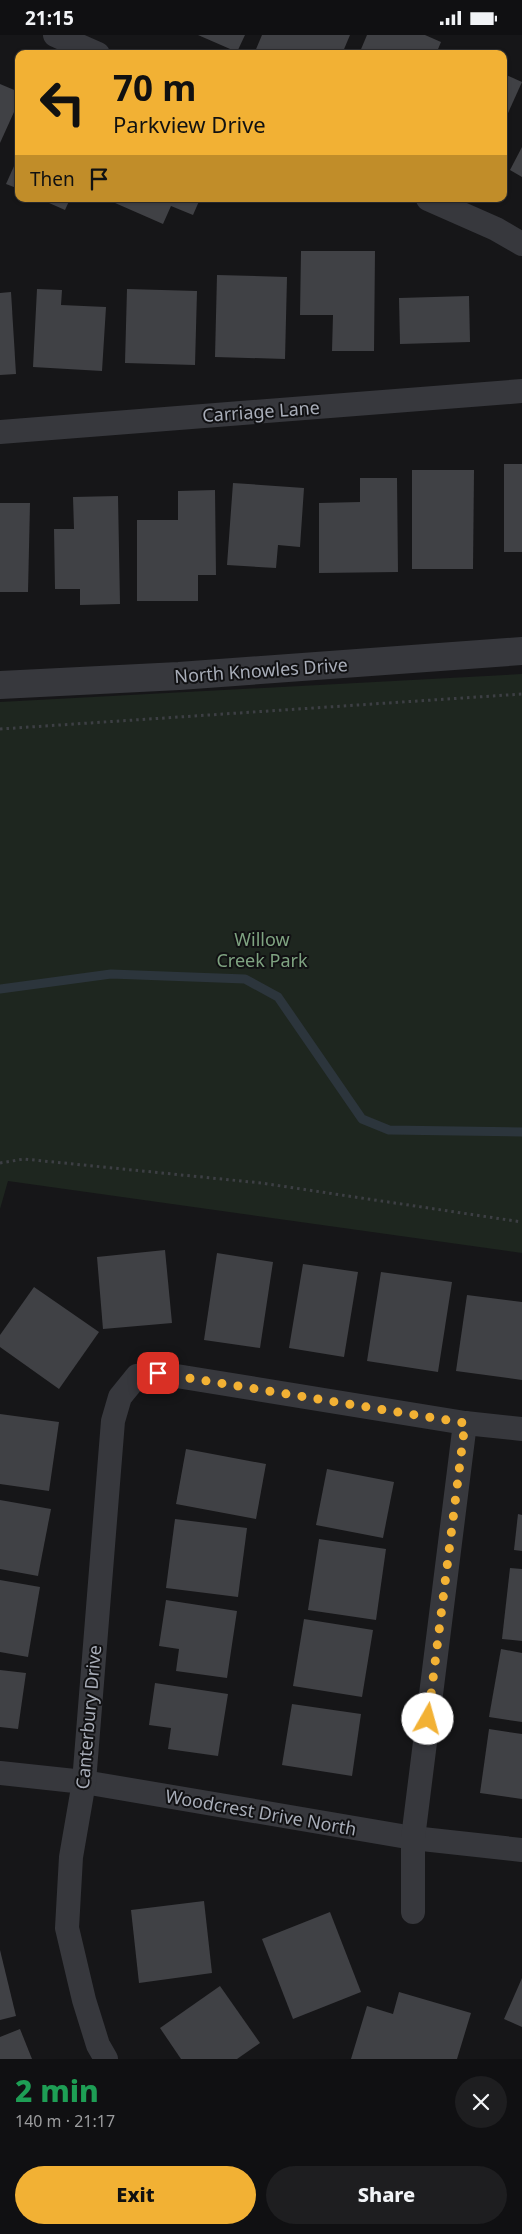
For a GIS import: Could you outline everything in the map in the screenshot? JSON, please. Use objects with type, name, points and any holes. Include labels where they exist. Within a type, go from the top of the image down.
[{"type":"street","points":[[56,35],[89,50]]},
{"type":"street","points":[[435,202],[496,229],[522,244]]},
{"type":"street","name":"Carriage Lane","points":[[0,432],[522,391]]},
{"type":"street","name":"North Knowles Drive","points":[[0,685],[178,676],[522,651]]},
{"type":"street","name":"Canterbury Drive","points":[[106,2059],[98,2045],[84,2000],[67,1928],[71,1857],[84,1782],[113,1421],[120,1397],[137,1376],[158,1373],[465,1423]]},
{"type":"street","points":[[413,1913],[413,1838],[465,1423],[522,1429]]},
{"type":"street","name":"Woodcrest Drive North","points":[[0,1773],[84,1782],[413,1838],[522,1851]]},
{"type":"path","points":[[0,729],[522,694]]},
{"type":"path","points":[[0,1163],[24,1159],[261,1183],[522,1222]]},
{"type":"green space","name":"Willow Creek Park","points":[[522,674],[522,1253],[8,1181],[0,1209],[0,702]]},
{"type":"building","points":[[198,35],[245,35],[238,50],[232,50]]},
{"type":"building","points":[[262,35],[350,35],[344,50],[256,50]]},
{"type":"building","points":[[367,35],[425,35],[441,42],[438,50],[361,50]]},
{"type":"building","points":[[507,75],[522,82],[507,115]]},
{"type":"building","points":[[0,84],[15,90],[15,110],[0,143]]},
{"type":"building","points":[[522,147],[522,177],[510,170]]},
{"type":"building","points":[[15,164],[15,187],[6,184]]},
{"type":"building","points":[[47,202],[69,202],[65,210]]},
{"type":"building","points":[[113,202],[199,202],[193,215],[171,206],[163,224]]},
{"type":"building","points":[[301,251],[375,251],[374,351],[332,351],[333,315],[300,315]]},
{"type":"building","points":[[217,275],[287,277],[285,359],[215,357]]},
{"type":"building","points":[[37,289],[62,290],[61,305],[106,307],[102,371],[33,367]]},
{"type":"building","points":[[127,289],[197,291],[195,365],[125,363]]},
{"type":"building","points":[[11,292],[16,374],[0,375],[0,293]]},
{"type":"building","points":[[469,296],[470,342],[400,344],[399,298]]},
{"type":"building","points":[[504,464],[522,464],[522,552],[504,552]]},
{"type":"building","points":[[412,470],[474,470],[473,569],[412,569]]},
{"type":"building","points":[[360,478],[397,478],[398,572],[319,573],[319,503],[360,502]]},
{"type":"building","points":[[233,483],[304,488],[300,547],[278,545],[276,568],[227,565]]},
{"type":"building","points":[[215,490],[216,575],[198,575],[198,601],[137,601],[137,520],[178,520],[178,491]]},
{"type":"building","points":[[118,496],[120,604],[80,605],[80,589],[55,589],[54,529],[74,529],[73,497]]},
{"type":"building","points":[[0,503],[30,503],[28,592],[0,592]]},
{"type":"building","points":[[165,1250],[172,1323],[103,1329],[97,1257]]},
{"type":"building","points":[[217,1253],[273,1262],[260,1348],[204,1340]]},
{"type":"building","points":[[303,1264],[358,1272],[344,1357],[289,1348]]},
{"type":"building","points":[[381,1272],[452,1282],[438,1372],[367,1361]]},
{"type":"building","points":[[34,1287],[99,1332],[59,1389],[0,1347],[0,1335]]},
{"type":"building","points":[[467,1295],[522,1302],[522,1380],[456,1371]]},
{"type":"building","points":[[0,1414],[59,1422],[49,1491],[0,1484]]},
{"type":"building","points":[[186,1449],[266,1464],[256,1519],[176,1504]]},
{"type":"building","points":[[327,1469],[394,1482],[383,1538],[316,1525]]},
{"type":"building","points":[[0,1500],[51,1509],[38,1576],[0,1569]]},
{"type":"building","points":[[518,1514],[522,1515],[522,1551],[514,1550]]},
{"type":"building","points":[[175,1519],[247,1528],[238,1597],[166,1588]]},
{"type":"building","points":[[319,1539],[386,1549],[376,1620],[308,1610]]},
{"type":"building","points":[[510,1568],[522,1569],[522,1641],[502,1639]]},
{"type":"building","points":[[0,1580],[40,1587],[28,1657],[0,1652]]},
{"type":"building","points":[[166,1600],[237,1611],[227,1678],[176,1671],[179,1649],[159,1646]]},
{"type":"building","points":[[304,1619],[373,1630],[362,1697],[293,1686]]},
{"type":"building","points":[[501,1649],[522,1653],[522,1722],[489,1717]]},
{"type":"building","points":[[0,1670],[26,1673],[18,1729],[0,1727]]},
{"type":"building","points":[[155,1683],[228,1694],[218,1756],[168,1749],[171,1728],[149,1725]]},
{"type":"building","points":[[292,1704],[361,1714],[352,1776],[282,1765]]},
{"type":"building","points":[[489,1729],[522,1734],[522,1799],[480,1793]]},
{"type":"building","points":[[204,1901],[212,1973],[139,1983],[131,1910]]},
{"type":"building","points":[[330,1912],[361,1992],[293,2019],[262,1939]]},
{"type":"building","points":[[0,1950],[16,2016],[0,2020]]},
{"type":"building","points":[[522,1978],[522,2027],[504,2019]]},
{"type":"building","points":[[220,1986],[260,2043],[237,2059],[181,2059],[160,2028]]},
{"type":"building","points":[[399,1992],[471,2013],[457,2059],[351,2059],[367,2006],[393,2014]]},
{"type":"building","points":[[20,2029],[32,2059],[0,2059],[0,2037]]},
{"type":"waterway","points":[[0,989],[111,974],[245,979],[278,997],[362,1119],[389,1130],[522,1132]]},
{"type":"route","points":[[158,1373],[465,1423],[428,1719]]}]
